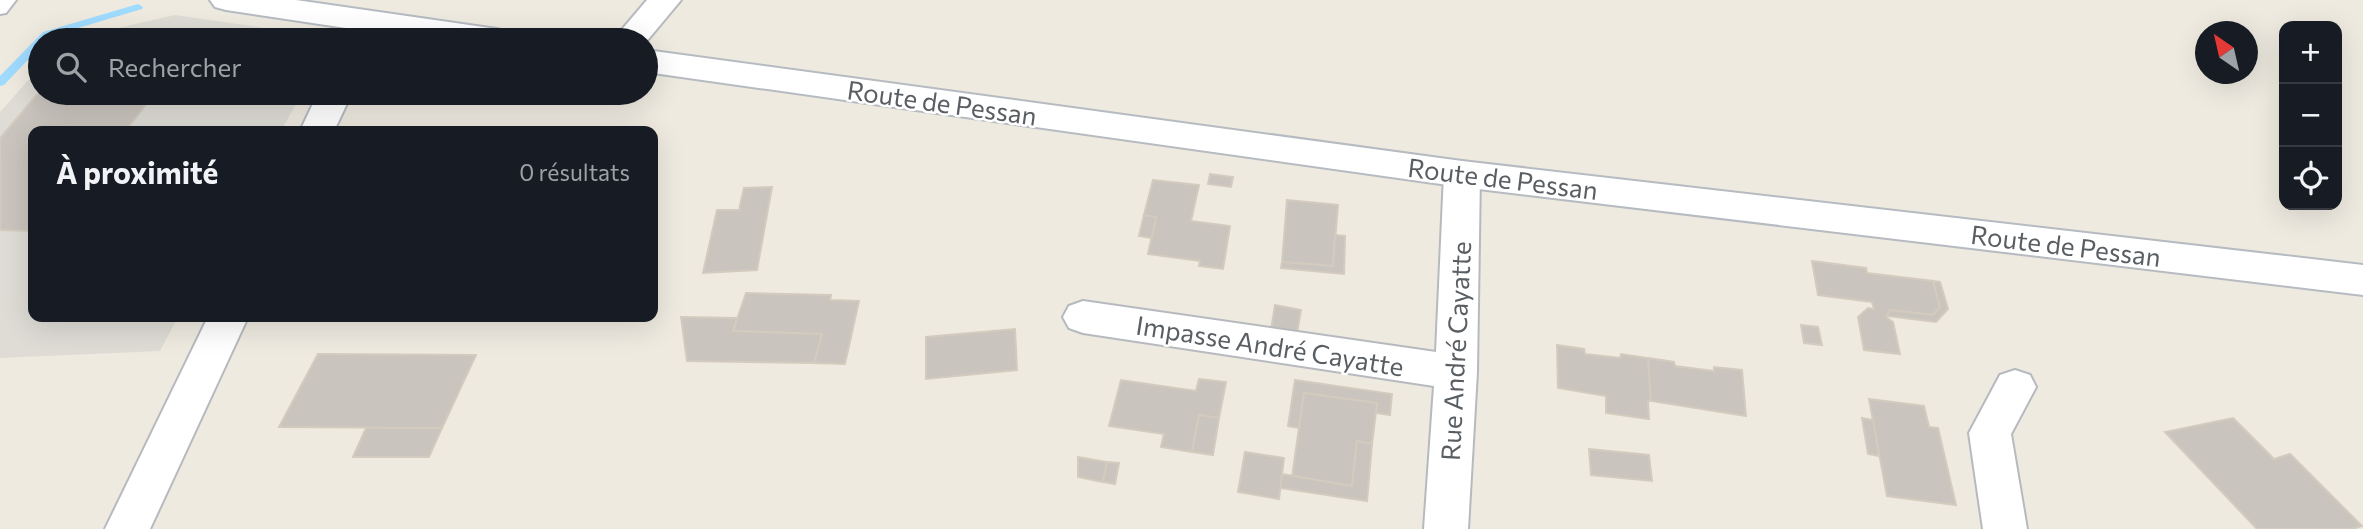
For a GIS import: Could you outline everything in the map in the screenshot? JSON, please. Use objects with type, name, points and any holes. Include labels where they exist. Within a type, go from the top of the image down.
[{"type":"main road","points":[[226,0],[351,28]]},
{"type":"main road","points":[[640,28],[665,0]]},
{"type":"main road","name":"Route de Pessan","points":[[658,63],[1462,174],[2363,280]]},
{"type":"main road","points":[[319,126],[329,105]]},
{"type":"main road","name":"Rue André Cayatte","points":[[1446,529],[1456,372],[1462,174]]},
{"type":"main road","name":"Impasse André Cayatte","points":[[1083,317],[1456,372]]},
{"type":"main road","points":[[127,529],[226,322]]},
{"type":"main road","points":[[2005,529],[1990,433],[2015,387]]},
{"type":"lane","points":[[0,9],[8,0]]},
{"type":"shaded area","points":[[175,15],[264,28],[118,28]]},
{"type":"shaded area","points":[[28,80],[28,105],[295,105],[284,126],[28,126],[28,322],[175,322],[160,351],[0,358],[0,112]]},
{"type":"building","points":[[28,105],[146,105],[129,126],[28,126],[28,231],[0,230],[0,138]]},
{"type":"building","points":[[1210,174],[1233,177],[1231,187],[1208,184]]},
{"type":"building","points":[[1153,180],[1199,185],[1191,221],[1230,226],[1223,269],[1199,266],[1200,261],[1148,254],[1156,217],[1144,215]]},
{"type":"building","points":[[772,187],[757,270],[703,273],[717,210],[739,210],[744,188]]},
{"type":"building","points":[[1287,200],[1338,205],[1333,266],[1282,262]]},
{"type":"building","points":[[1144,215],[1156,217],[1152,238],[1139,236]]},
{"type":"building","points":[[1335,235],[1345,236],[1344,274],[1281,268],[1282,262],[1333,266]]},
{"type":"building","points":[[1812,261],[1866,268],[1867,273],[1933,281],[1940,307],[1933,315],[1890,310],[1886,317],[1893,322],[1900,354],[1864,350],[1858,317],[1868,308],[1874,309],[1872,302],[1818,295]]},
{"type":"building","points":[[1933,281],[1940,282],[1948,309],[1936,322],[1887,316],[1890,310],[1933,315],[1940,307]]},
{"type":"building","points":[[746,293],[831,295],[830,300],[859,301],[845,364],[814,363],[822,334],[733,331]]},
{"type":"building","points":[[1275,305],[1301,310],[1297,333],[1271,330]]},
{"type":"building","points":[[681,317],[737,318],[733,331],[822,334],[814,363],[687,361]]},
{"type":"building","points":[[1801,325],[1818,327],[1822,345],[1804,343]]},
{"type":"building","points":[[1015,329],[1017,370],[926,379],[926,337]]},
{"type":"building","points":[[1557,345],[1584,349],[1585,354],[1620,358],[1621,354],[1648,358],[1651,401],[1648,401],[1649,419],[1606,413],[1606,396],[1558,388]]},
{"type":"building","points":[[318,354],[476,355],[442,428],[279,427]]},
{"type":"building","points":[[1648,358],[1674,362],[1675,366],[1714,371],[1714,367],[1742,370],[1746,416],[1651,401]]},
{"type":"building","points":[[1199,379],[1226,382],[1219,418],[1199,415],[1192,452],[1161,447],[1164,434],[1109,426],[1121,380],[1196,391]]},
{"type":"building","points":[[1295,380],[1392,394],[1390,415],[1376,413],[1377,403],[1304,393],[1299,428],[1288,426]]},
{"type":"building","points":[[1304,393],[1377,403],[1372,444],[1357,441],[1352,486],[1292,477]]},
{"type":"building","points":[[1869,399],[1924,406],[1929,427],[1938,428],[1956,505],[1887,496]]},
{"type":"building","points":[[1199,415],[1219,418],[1213,455],[1192,452]]},
{"type":"building","points":[[1862,418],[1873,420],[1879,456],[1868,454]]},
{"type":"building","points":[[2233,418],[2274,459],[2290,454],[2362,526],[2352,529],[2257,529],[2165,432]]},
{"type":"building","points":[[366,428],[442,428],[429,457],[353,457]]},
{"type":"building","points":[[1357,441],[1372,444],[1367,501],[1280,488],[1282,474],[1352,486]]},
{"type":"building","points":[[1589,449],[1649,455],[1652,481],[1591,475]]},
{"type":"building","points":[[1245,452],[1284,458],[1279,499],[1238,492]]},
{"type":"building","points":[[1078,457],[1107,462],[1103,482],[1078,477]]},
{"type":"building","points":[[1107,462],[1119,463],[1115,484],[1103,482]]},
{"type":"waterway","points":[[67,28],[138,7]]},
{"type":"waterway","points":[[0,82],[28,53]]}]
